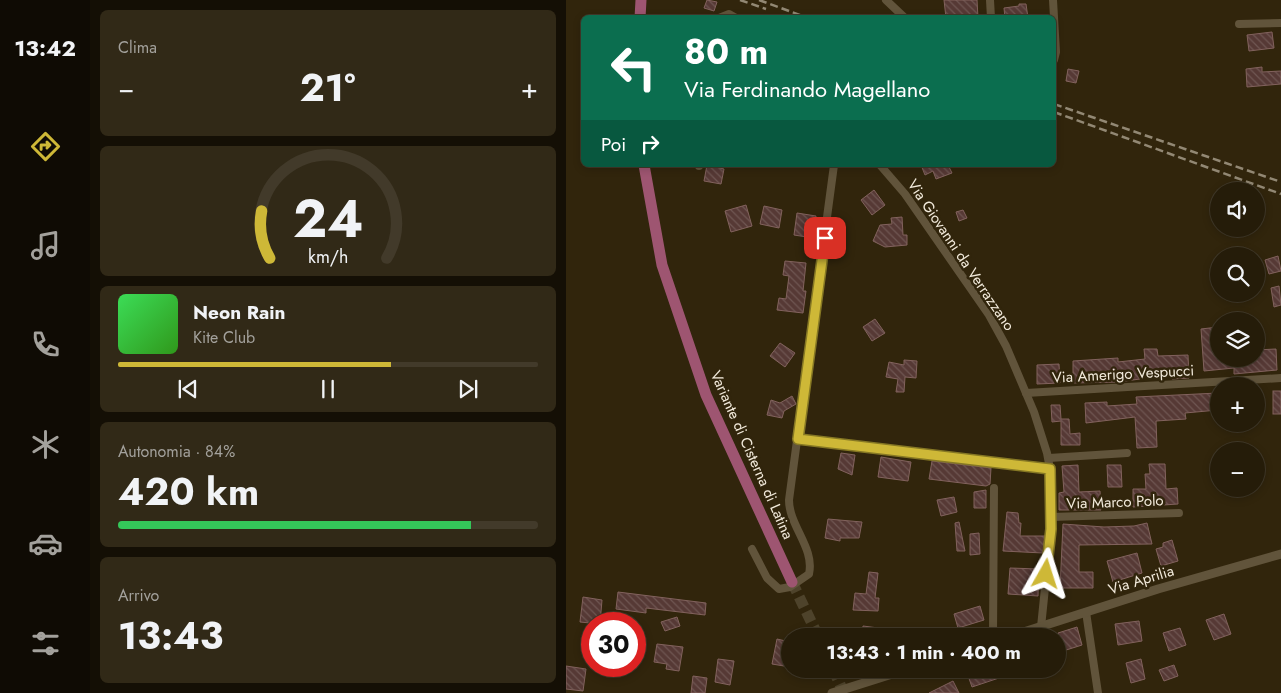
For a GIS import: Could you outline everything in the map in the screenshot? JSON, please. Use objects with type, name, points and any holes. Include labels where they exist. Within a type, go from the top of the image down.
[{"type":"main road","points":[[640,15],[641,0]]},
{"type":"main road","name":"Variante di Cisterna di Latina","points":[[644,167],[662,265],[706,395],[792,582]]},
{"type":"street","points":[[886,0],[901,15]]},
{"type":"street","points":[[990,0],[991,15]]},
{"type":"street","points":[[1053,0],[1054,15]]},
{"type":"street","points":[[1239,24],[1281,23]]},
{"type":"street","points":[[752,549],[766,578],[779,589],[790,587],[809,574],[808,557],[793,521],[789,503],[834,167]]},
{"type":"street","name":"Via Giovanni da Verrazzano","points":[[882,167],[910,202],[989,316],[1004,341],[1026,393],[1049,458],[1051,517],[1041,627]]},
{"type":"street","name":"Via Amerigo Vespucci","points":[[1026,393],[1281,378]]},
{"type":"street","points":[[798,439],[1050,469]]},
{"type":"street","points":[[1049,458],[1127,453]]},
{"type":"street","points":[[993,628],[994,488]]},
{"type":"street","name":"Via Marco Polo","points":[[1051,517],[1179,513]]},
{"type":"street","name":"Via Aprilia","points":[[1038,628],[1281,554]]},
{"type":"street","points":[[1086,612],[1098,693]]},
{"type":"street","points":[[832,693],[880,678]]},
{"type":"building","points":[[707,0],[717,2],[714,11],[704,8]]},
{"type":"building","points":[[944,0],[977,0],[978,15],[946,15]]},
{"type":"building","points":[[1019,4],[1026,4],[1028,15],[1005,15],[1004,8],[1019,6]]},
{"type":"building","points":[[1272,32],[1274,48],[1249,51],[1247,35]]},
{"type":"building","points":[[1262,67],[1262,72],[1281,71],[1281,84],[1247,87],[1246,69]]},
{"type":"building","points":[[1068,69],[1079,71],[1076,83],[1066,81]]},
{"type":"building","points":[[707,167],[720,167],[724,169],[721,184],[704,181]]},
{"type":"building","points":[[922,167],[949,167],[952,173],[936,179],[933,171],[925,175]]},
{"type":"building","points":[[874,190],[885,205],[872,215],[861,200]]},
{"type":"building","points":[[746,205],[752,226],[731,232],[725,211]]},
{"type":"building","points":[[764,206],[782,210],[779,228],[760,224]]},
{"type":"building","points":[[963,210],[967,218],[959,221],[956,212]]},
{"type":"building","points":[[797,213],[816,216],[813,238],[794,235]]},
{"type":"building","points":[[902,217],[903,235],[907,235],[907,245],[885,247],[873,241],[880,225],[892,224],[891,218]]},
{"type":"building","points":[[1278,256],[1281,271],[1269,274],[1265,260]]},
{"type":"building","points":[[785,261],[806,263],[803,291],[806,291],[803,313],[777,310],[779,298],[786,299],[789,276],[783,275]]},
{"type":"building","points":[[1279,286],[1281,305],[1274,307],[1271,288]]},
{"type":"building","points":[[875,319],[885,333],[872,341],[863,327]]},
{"type":"building","points":[[1210,328],[1210,367],[1265,367],[1265,350],[1276,349],[1277,370],[1234,374],[1234,368],[1204,371],[1201,329]]},
{"type":"building","points":[[780,343],[795,353],[785,367],[770,356]]},
{"type":"building","points":[[1144,349],[1157,349],[1158,356],[1188,355],[1189,378],[1172,379],[1172,375],[1140,376],[1140,379],[1118,382],[1073,383],[1073,361],[1118,358],[1118,362],[1145,359]]},
{"type":"building","points":[[904,360],[917,361],[916,378],[905,377],[904,392],[896,392],[898,379],[886,377],[889,362],[904,365]]},
{"type":"building","points":[[1059,364],[1060,383],[1037,384],[1037,365]]},
{"type":"building","points":[[1273,391],[1281,391],[1281,414],[1273,414]]},
{"type":"building","points":[[1210,393],[1210,411],[1185,413],[1186,419],[1156,421],[1157,447],[1137,448],[1135,417],[1086,423],[1085,403],[1107,402],[1107,406],[1137,404],[1136,397]]},
{"type":"building","points":[[792,396],[796,404],[784,411],[782,418],[767,415],[771,400],[780,403]]},
{"type":"building","points":[[1051,405],[1060,405],[1061,419],[1069,419],[1070,434],[1080,433],[1080,445],[1061,445],[1061,421],[1052,422]]},
{"type":"building","points":[[841,453],[855,455],[852,475],[838,469]]},
{"type":"building","points":[[881,457],[911,462],[908,481],[878,477]]},
{"type":"building","points":[[932,461],[991,468],[990,484],[986,486],[929,479]]},
{"type":"building","points":[[1149,464],[1165,464],[1166,489],[1177,488],[1178,504],[1133,507],[1133,489],[1146,489],[1145,474],[1150,474]]},
{"type":"building","points":[[1078,465],[1079,492],[1100,491],[1101,510],[1059,510],[1059,493],[1064,492],[1062,466]]},
{"type":"building","points":[[1107,465],[1121,465],[1122,487],[1108,487]]},
{"type":"building","points":[[986,490],[986,508],[974,508],[974,492]]},
{"type":"building","points":[[954,497],[957,512],[941,516],[937,500]]},
{"type":"building","points":[[1007,512],[1018,513],[1019,523],[1021,523],[1020,536],[1045,536],[1043,553],[1003,551]]},
{"type":"building","points":[[828,519],[862,522],[859,538],[840,538],[840,541],[825,538]]},
{"type":"building","points":[[959,522],[965,551],[957,551],[955,523]]},
{"type":"building","points":[[1147,523],[1152,544],[1079,545],[1079,572],[1093,572],[1093,588],[1060,588],[1063,524],[1104,527],[1134,526]]},
{"type":"building","points":[[979,533],[980,554],[970,555],[970,534]]},
{"type":"building","points":[[1172,540],[1178,561],[1161,566],[1156,549],[1163,547],[1163,543]]},
{"type":"building","points":[[1137,553],[1142,573],[1113,582],[1107,561]]},
{"type":"building","points":[[1010,568],[1039,569],[1038,596],[1008,594]]},
{"type":"building","points":[[869,572],[878,573],[875,598],[879,598],[878,611],[853,610],[855,593],[866,594]]},
{"type":"building","points":[[618,592],[706,603],[705,615],[646,608],[646,612],[616,609]]},
{"type":"building","points":[[583,597],[602,600],[601,612],[581,612]]},
{"type":"building","points":[[980,606],[984,620],[958,628],[954,614]]},
{"type":"building","points":[[1224,614],[1231,634],[1214,640],[1206,620]]},
{"type":"building","points":[[677,617],[680,626],[665,631],[661,622]]},
{"type":"building","points":[[1139,621],[1142,641],[1118,645],[1115,624]]},
{"type":"building","points":[[1077,627],[1082,645],[1066,650],[1066,630]]},
{"type":"building","points":[[1180,628],[1186,645],[1169,651],[1163,633]]},
{"type":"building","points":[[777,639],[781,640],[781,666],[772,664]]},
{"type":"building","points":[[657,644],[683,647],[679,671],[666,669],[667,664],[654,662]]},
{"type":"building","points":[[718,659],[734,661],[730,685],[715,682]]},
{"type":"building","points":[[1141,659],[1145,679],[1131,683],[1126,663]]},
{"type":"building","points":[[1174,665],[1178,676],[1164,681],[1159,670]]},
{"type":"building","points":[[566,666],[581,668],[581,677],[585,677],[583,691],[566,689]]},
{"type":"building","points":[[693,676],[707,678],[705,693],[691,693]]},
{"type":"building","points":[[969,678],[999,678],[972,687]]},
{"type":"building","points":[[953,681],[959,693],[929,693]]},
{"type":"tunnel","points":[[792,582],[814,628]]},
{"type":"tunnel","points":[[837,678],[844,693]]},
{"type":"railway","points":[[740,0],[766,9]]},
{"type":"railway","points":[[759,0],[800,15]]},
{"type":"railway","points":[[1056,105],[1281,182]]},
{"type":"railway","points":[[1056,113],[1281,194]]},
{"type":"route","points":[[825,238],[798,439],[1050,469],[1051,529],[1046,574]]}]
